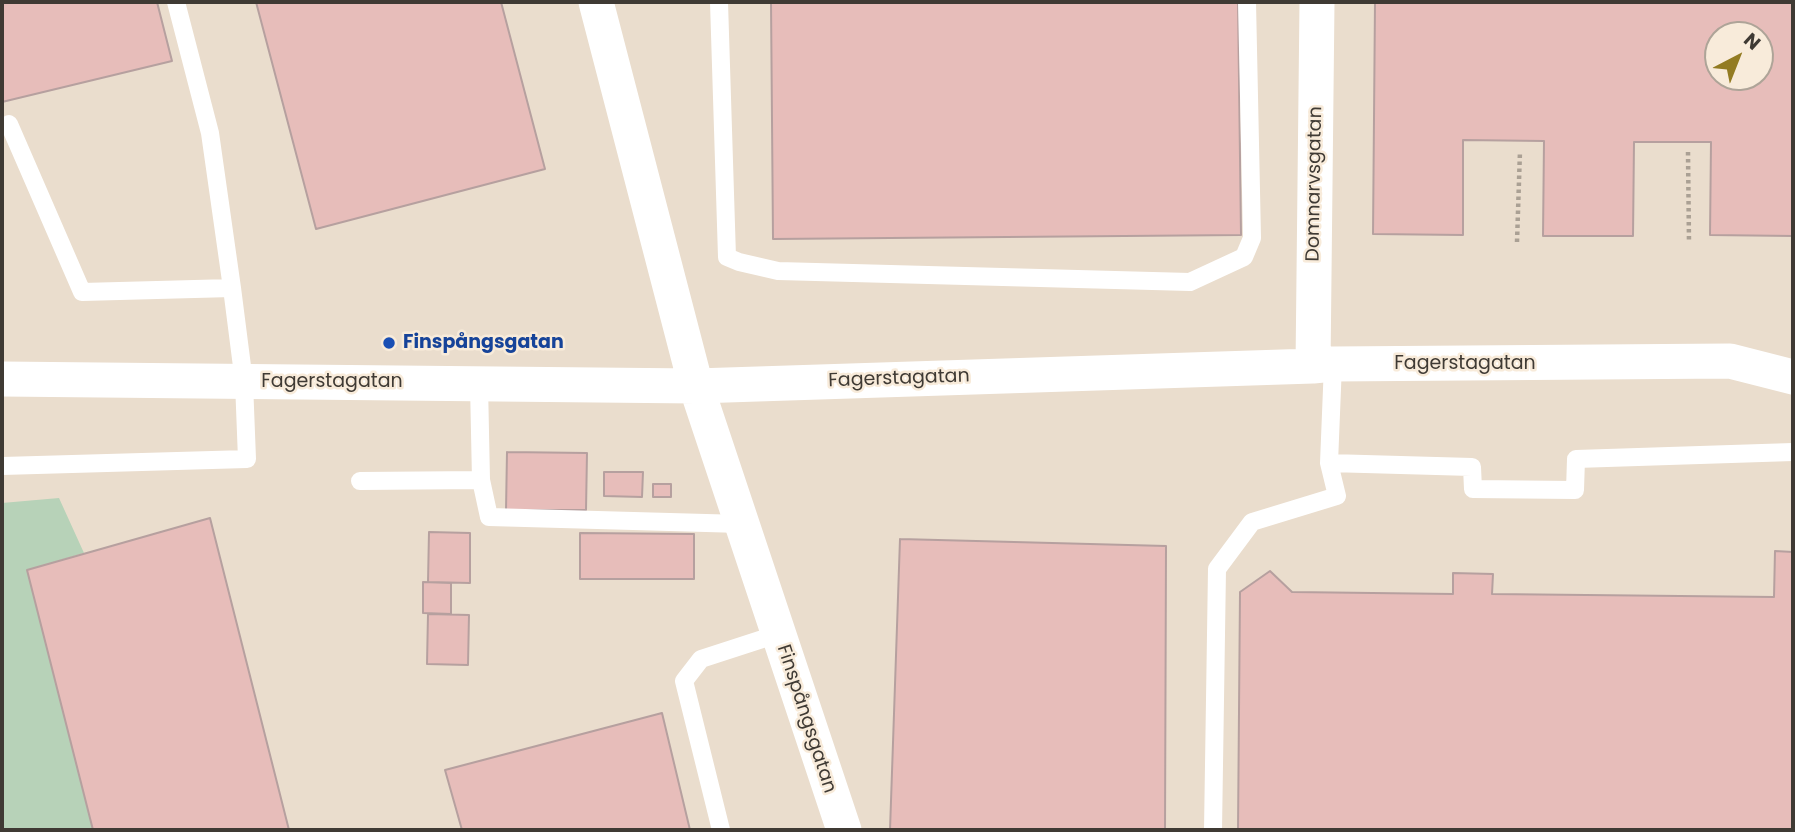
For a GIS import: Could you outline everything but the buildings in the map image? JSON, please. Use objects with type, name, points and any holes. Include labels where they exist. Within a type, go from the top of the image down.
[{"type":"street","name":"Finspångsgatan","points":[[596,2],[696,386],[844,830]]},
{"type":"street","name":"Domnarvsgatan","points":[[1317,2],[1323,365]]},
{"type":"street","name":"Fagerstagatan","points":[[2,379],[696,386],[1323,365],[1730,361],[1793,377]]},
{"type":"lane","points":[[2,466],[247,459],[244,382],[210,133],[176,2]]},
{"type":"lane","points":[[719,2],[727,257],[778,271],[1190,282],[1244,257],[1252,238],[1248,2]]},
{"type":"lane","points":[[9,124],[82,292],[232,288]]},
{"type":"lane","points":[[1213,830],[1217,569],[1252,522],[1337,496],[1329,463],[1323,365]]},
{"type":"lane","points":[[480,384],[481,480],[489,517],[742,524]]},
{"type":"lane","points":[[1329,463],[1472,467],[1473,489],[1575,491],[1576,459],[1793,452]]},
{"type":"lane","points":[[360,481],[481,480]]},
{"type":"lane","points":[[721,830],[684,681],[701,659],[778,634]]},
{"type":"path","points":[[1517,242],[1520,151]]},
{"type":"path","points":[[1688,152],[1689,243]]},
{"type":"green space","points":[[59,498],[84,553],[27,570],[93,830],[2,830],[2,503]]},
{"type":"place","name":"Finspångsgatan","points":[[389,343]]}]
